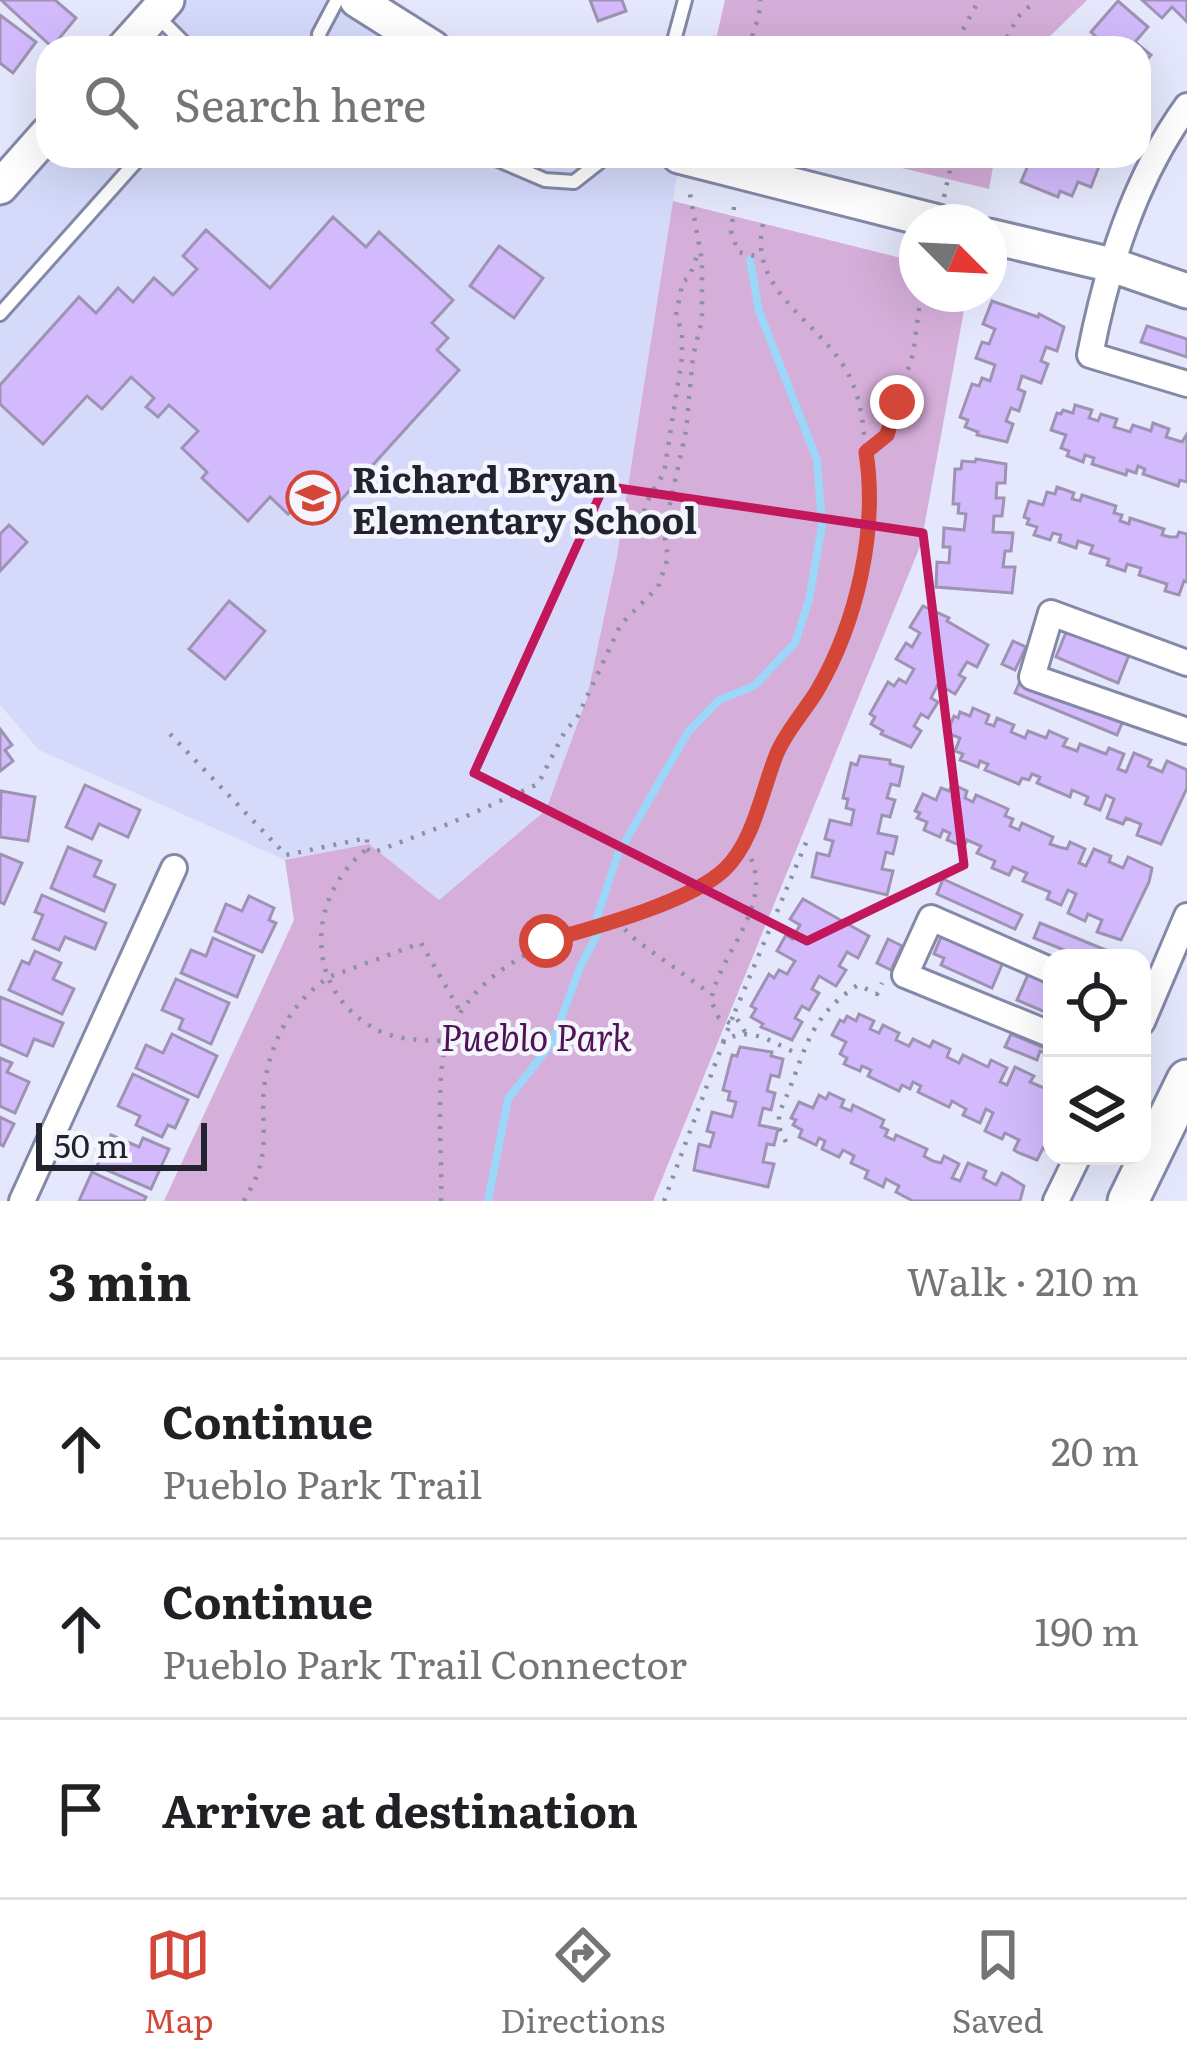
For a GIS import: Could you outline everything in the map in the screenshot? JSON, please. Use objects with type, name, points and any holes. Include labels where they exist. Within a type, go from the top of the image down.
[{"type":"main road","points":[[1128,1201],[1187,1080]]},
{"type":"street","points":[[358,0],[414,36]]},
{"type":"street","points":[[135,36],[161,7]]},
{"type":"street","points":[[1151,167],[1187,106]]},
{"type":"street","points":[[0,187],[36,146]]},
{"type":"street","points":[[741,168],[926,204]]},
{"type":"street","points":[[1150,168],[1129,210],[1090,355],[1187,384]]},
{"type":"street","points":[[1007,240],[1177,283]]},
{"type":"street","points":[[1187,663],[1051,614],[1032,677],[1187,730]]},
{"type":"street","points":[[22,1201],[174,868]]},
{"type":"street","points":[[1151,999],[1187,916]]},
{"type":"street","points":[[1043,967],[931,919],[905,975],[1043,1031]]},
{"type":"street","points":[[1056,1201],[1074,1165]]},
{"type":"lane","points":[[319,36],[337,0]]},
{"type":"lane","points":[[675,36],[685,0]]},
{"type":"lane","points":[[161,7],[181,36]]},
{"type":"lane","points":[[0,314],[130,168]]},
{"type":"lane","points":[[517,168],[545,180],[574,182],[592,168]]},
{"type":"path","points":[[751,36],[761,12],[760,0]]},
{"type":"path","points":[[960,36],[979,0]]},
{"type":"path","points":[[1007,36],[1018,16],[1036,0]]},
{"type":"path","points":[[942,204],[950,168]]},
{"type":"path","points":[[170,734],[286,855],[368,838],[372,853],[538,784],[578,718],[621,624],[658,586],[668,558],[664,532],[686,431],[693,356],[702,320],[699,250],[690,194]]},
{"type":"path","points":[[734,207],[732,241],[738,252],[760,256]]},
{"type":"path","points":[[441,1201],[442,1072],[446,1041],[462,1013],[480,991],[529,950],[700,888],[740,852],[778,750],[825,676],[851,617],[861,578],[870,478],[861,405],[830,345],[785,303],[760,256],[763,224]]},
{"type":"path","points":[[636,534],[664,473],[682,358],[676,315],[682,281],[688,278],[699,250]]},
{"type":"path","points":[[866,452],[887,435],[921,312]]},
{"type":"path","points":[[664,1201],[728,1022],[808,838]]},
{"type":"path","points":[[368,849],[346,866],[329,892],[321,952],[328,976],[349,1009],[380,1031],[414,1040],[446,1041]]},
{"type":"path","points":[[728,1022],[712,1010],[711,994],[754,900],[755,868],[750,856],[740,852]]},
{"type":"path","points":[[614,920],[711,994]]},
{"type":"path","points":[[244,1201],[260,1166],[263,1094],[270,1058],[293,1009],[328,976],[421,943],[462,1013]]},
{"type":"path","points":[[786,1142],[778,1127],[779,1113],[814,1024],[858,985],[877,994],[886,973],[905,975]]},
{"type":"path","points":[[734,1014],[745,1032]]},
{"type":"path","points":[[723,1043],[734,1033],[745,1032],[800,1055]]},
{"type":"highlighted area","points":[[604,486],[923,533],[964,865],[807,941],[474,773]]},
{"type":"shaded area","points":[[167,0],[357,0],[414,36],[135,36]]},
{"type":"shaded area","name":"Richard Bryan Elementary School","points":[[36,164],[36,168],[678,168],[617,556],[588,698],[546,810],[439,900],[369,844],[285,860],[39,750],[0,705],[0,187]]},
{"type":"green space","points":[[725,0],[1087,0],[1050,36],[717,36]]},
{"type":"green space","points":[[902,168],[993,168],[989,189]]},
{"type":"green space","name":"Pueblo Park","points":[[673,201],[899,258],[899,312],[964,312],[921,544],[653,1201],[164,1201],[294,920],[285,860],[369,844],[439,900],[546,810],[587,698],[617,556]]},
{"type":"building","points":[[1,0],[55,0],[76,18],[61,36],[40,36]]},
{"type":"building","points":[[590,0],[622,0],[626,11],[598,21]]},
{"type":"building","points":[[1142,0],[1187,0],[1187,22],[1172,7],[1162,18]]},
{"type":"building","points":[[1118,1],[1148,27],[1140,36],[1095,36],[1091,32]]},
{"type":"building","points":[[0,15],[36,42],[13,73],[0,63]]},
{"type":"building","points":[[1027,168],[1098,168],[1091,187],[1078,182],[1072,196],[1060,191],[1058,197],[1021,182]]},
{"type":"building","points":[[333,217],[366,247],[379,232],[453,300],[432,323],[448,338],[437,350],[459,370],[321,522],[299,502],[288,514],[270,497],[248,521],[202,478],[207,472],[182,448],[198,431],[169,405],[158,417],[146,407],[154,398],[131,377],[102,409],[87,396],[43,444],[0,404],[0,385],[79,297],[96,313],[118,288],[133,302],[154,278],[173,295],[197,269],[183,256],[206,230],[270,288]]},
{"type":"building","points":[[499,246],[543,278],[514,318],[470,286]]},
{"type":"building","points":[[1007,306],[1039,314],[1064,327],[1057,351],[1046,347],[1041,361],[1048,364],[1041,383],[1022,376],[1018,389],[1025,392],[1019,411],[1011,408],[1006,421],[1013,424],[1007,442],[977,435],[965,427],[968,420],[960,417],[972,384],[979,386],[982,378],[990,381],[995,365],[976,358],[982,342],[989,344],[995,329],[983,324],[988,312],[1007,312]]},
{"type":"building","points":[[1147,326],[1187,339],[1187,357],[1141,342]]},
{"type":"building","points":[[1075,405],[1092,410],[1089,418],[1098,421],[1101,414],[1117,419],[1114,427],[1130,432],[1133,425],[1151,431],[1153,423],[1169,429],[1166,437],[1182,442],[1187,434],[1187,482],[1180,480],[1178,486],[1143,474],[1145,469],[1138,466],[1136,473],[1127,470],[1126,475],[1092,464],[1094,458],[1085,455],[1083,462],[1067,456],[1069,451],[1061,448],[1066,435],[1051,430],[1057,413],[1073,413]]},
{"type":"building","points":[[962,461],[1006,464],[1005,483],[997,483],[996,498],[1004,498],[1002,516],[994,516],[993,532],[1013,533],[1003,567],[1015,567],[1012,593],[936,587],[937,562],[949,563],[950,547],[943,547],[944,528],[964,530],[966,514],[958,513],[959,504],[953,504],[955,469],[961,469]]},
{"type":"building","points":[[1057,487],[1074,493],[1072,499],[1080,501],[1082,495],[1116,506],[1114,513],[1122,515],[1120,521],[1129,524],[1130,518],[1164,529],[1162,535],[1170,537],[1187,534],[1187,582],[1179,595],[1165,591],[1167,584],[1139,575],[1141,568],[1127,564],[1125,571],[1107,565],[1109,559],[1090,553],[1093,546],[1078,541],[1076,548],[1059,542],[1061,535],[1053,533],[1050,540],[1034,535],[1037,527],[1027,524],[1029,519],[1024,517],[1029,501],[1043,505],[1047,492],[1055,494]]},
{"type":"building","points":[[9,525],[27,542],[0,571],[0,534]]},
{"type":"building","points":[[229,601],[265,631],[225,679],[189,649]]},
{"type":"building","points":[[923,606],[988,645],[977,667],[967,662],[959,675],[965,678],[955,694],[938,684],[931,698],[938,702],[928,718],[921,714],[914,726],[921,731],[911,747],[881,734],[871,724],[875,717],[870,714],[888,682],[894,686],[899,679],[906,683],[914,669],[896,659],[906,643],[912,647],[920,633],[910,627]]},
{"type":"building","points":[[1067,630],[1129,655],[1118,683],[1056,657]]},
{"type":"building","points":[[1013,641],[1026,647],[1015,670],[1002,664]]},
{"type":"building","points":[[1021,679],[1123,721],[1117,735],[1015,693]]},
{"type":"building","points":[[973,708],[989,715],[986,723],[994,726],[997,718],[1014,725],[1011,732],[1025,738],[1028,731],[1046,738],[1049,731],[1067,739],[1063,746],[1077,751],[1080,744],[1106,754],[1109,748],[1124,754],[1118,769],[1126,772],[1134,753],[1151,760],[1148,766],[1162,772],[1167,761],[1187,770],[1187,788],[1161,844],[1137,835],[1141,824],[1107,818],[1114,799],[1106,795],[1100,810],[1085,804],[1088,797],[1072,790],[1070,797],[1037,783],[1040,777],[1032,774],[1019,784],[985,770],[988,764],[980,761],[978,767],[960,760],[963,754],[955,751],[960,738],[947,733],[954,716],[958,718],[960,712],[970,716]]},
{"type":"building","points":[[0,729],[12,745],[5,750],[13,761],[0,771]]},
{"type":"building","points":[[860,756],[903,767],[899,786],[891,784],[887,798],[895,800],[890,817],[882,815],[878,833],[897,837],[882,869],[893,871],[887,895],[812,877],[817,853],[829,856],[833,841],[825,839],[830,820],[851,825],[854,810],[846,808],[848,799],[843,798],[851,763],[857,765]]},
{"type":"building","points":[[952,784],[967,791],[965,798],[973,802],[976,795],[1008,809],[1005,816],[1013,819],[1010,826],[1019,830],[1022,823],[1053,837],[1050,844],[1067,849],[1070,842],[1085,849],[1079,863],[1086,866],[1094,849],[1123,868],[1128,857],[1152,868],[1121,940],[1097,932],[1102,920],[1088,914],[1085,921],[1068,913],[1076,894],[1068,890],[1061,905],[1047,899],[1050,892],[1023,881],[1027,873],[1013,867],[1009,875],[992,868],[995,861],[977,853],[981,846],[967,840],[964,847],[947,840],[950,833],[943,830],[940,837],[924,830],[927,822],[917,818],[920,813],[915,811],[923,794],[936,800],[941,788],[949,791]]},
{"type":"building","points":[[85,785],[140,810],[128,837],[99,824],[92,839],[66,827]]},
{"type":"building","points":[[1,791],[35,797],[28,841],[0,837]]},
{"type":"building","points":[[68,847],[101,861],[94,876],[115,885],[104,911],[51,888]]},
{"type":"building","points":[[0,854],[22,863],[4,904],[0,902]]},
{"type":"building","points":[[943,879],[1022,915],[1015,929],[937,894]]},
{"type":"building","points":[[42,895],[106,923],[95,949],[65,937],[59,950],[33,939],[43,915],[35,912]]},
{"type":"building","points":[[249,896],[274,908],[269,920],[276,923],[262,952],[215,931],[226,904],[242,911]]},
{"type":"building","points":[[803,899],[869,936],[858,958],[847,952],[839,966],[846,970],[836,986],[819,976],[812,989],[819,993],[809,1010],[802,1006],[795,1018],[802,1022],[792,1040],[761,1027],[751,1017],[756,1009],[751,1006],[769,974],[774,978],[779,970],[787,974],[795,961],[777,951],[786,935],[792,939],[800,925],[790,919]]},
{"type":"building","points":[[1040,923],[1103,949],[1062,949],[1034,938]]},
{"type":"building","points":[[943,932],[1004,960],[992,988],[941,965],[944,958],[934,954]]},
{"type":"building","points":[[213,938],[254,956],[237,997],[181,973],[191,950],[206,956]]},
{"type":"building","points":[[888,939],[902,946],[891,970],[877,963]]},
{"type":"building","points":[[35,951],[61,963],[53,979],[74,989],[62,1014],[9,990],[22,961],[29,964]]},
{"type":"building","points":[[1030,970],[1043,975],[1043,1011],[1017,1000]]},
{"type":"building","points":[[176,979],[229,1003],[211,1044],[179,1029],[183,1019],[162,1010]]},
{"type":"building","points":[[0,997],[63,1023],[53,1046],[34,1039],[27,1056],[0,1044]]},
{"type":"building","points":[[859,1014],[874,1021],[870,1029],[879,1033],[883,1025],[899,1033],[896,1040],[909,1046],[913,1039],[930,1047],[933,1041],[950,1049],[947,1057],[959,1063],[963,1055],[988,1067],[991,1060],[1007,1068],[1000,1082],[1007,1085],[1015,1067],[1034,1076],[1030,1082],[1043,1088],[1043,1148],[1037,1160],[1014,1150],[1019,1140],[985,1131],[993,1113],[986,1109],[980,1123],[963,1115],[966,1109],[952,1101],[949,1107],[918,1092],[921,1086],[913,1082],[910,1089],[902,1085],[899,1091],[868,1076],[871,1070],[844,1064],[847,1058],[840,1054],[846,1042],[832,1035],[840,1020],[844,1022],[847,1016],[856,1021]]},
{"type":"building","points":[[172,1034],[217,1056],[198,1097],[136,1068],[146,1045],[163,1053]]},
{"type":"building","points":[[1011,1034],[1043,1047],[1043,1052],[1037,1060],[1005,1047]]},
{"type":"building","points":[[740,1047],[772,1052],[771,1056],[783,1059],[779,1077],[771,1075],[767,1091],[775,1093],[771,1110],[763,1108],[759,1125],[778,1129],[774,1145],[767,1144],[763,1162],[774,1164],[768,1187],[694,1170],[699,1144],[710,1147],[714,1133],[707,1131],[712,1112],[732,1117],[736,1102],[728,1100],[730,1092],[723,1090],[732,1055],[737,1056]]},
{"type":"building","points":[[0,1058],[12,1063],[7,1072],[29,1082],[15,1113],[0,1106]]},
{"type":"building","points":[[133,1074],[188,1100],[175,1128],[168,1125],[162,1137],[136,1125],[140,1116],[118,1106]]},
{"type":"building","points":[[829,1093],[844,1100],[841,1107],[851,1111],[853,1105],[884,1120],[885,1136],[894,1140],[896,1135],[927,1149],[924,1156],[933,1161],[941,1163],[944,1156],[959,1164],[952,1178],[960,1181],[968,1163],[986,1171],[983,1178],[996,1185],[1002,1173],[1008,1176],[1024,1186],[1020,1201],[913,1201],[896,1192],[899,1186],[886,1179],[883,1187],[865,1178],[868,1171],[851,1163],[854,1156],[843,1150],[839,1157],[822,1149],[825,1141],[819,1138],[816,1145],[799,1137],[802,1130],[793,1125],[796,1120],[791,1118],[799,1102],[813,1108],[819,1095],[826,1099]]},
{"type":"building","points":[[0,1117],[14,1124],[3,1146],[0,1144]]},
{"type":"building","points":[[111,1135],[139,1147],[143,1138],[169,1149],[151,1189],[97,1166]]},
{"type":"building","points":[[92,1172],[146,1197],[144,1201],[79,1201]]},
{"type":"waterway","points":[[488,1201],[508,1099],[553,1041],[597,935],[597,917],[618,854],[688,732],[719,700],[754,686],[795,643],[809,600],[822,525],[817,460],[759,311],[750,260]]},
{"type":"place","name":"Richard Bryan Elementary School","points":[[313,498]]},
{"type":"route","points":[[546,941],[700,888],[740,852],[778,750],[815,694],[851,617],[861,578],[870,478],[866,452],[887,435],[897,402]]}]
